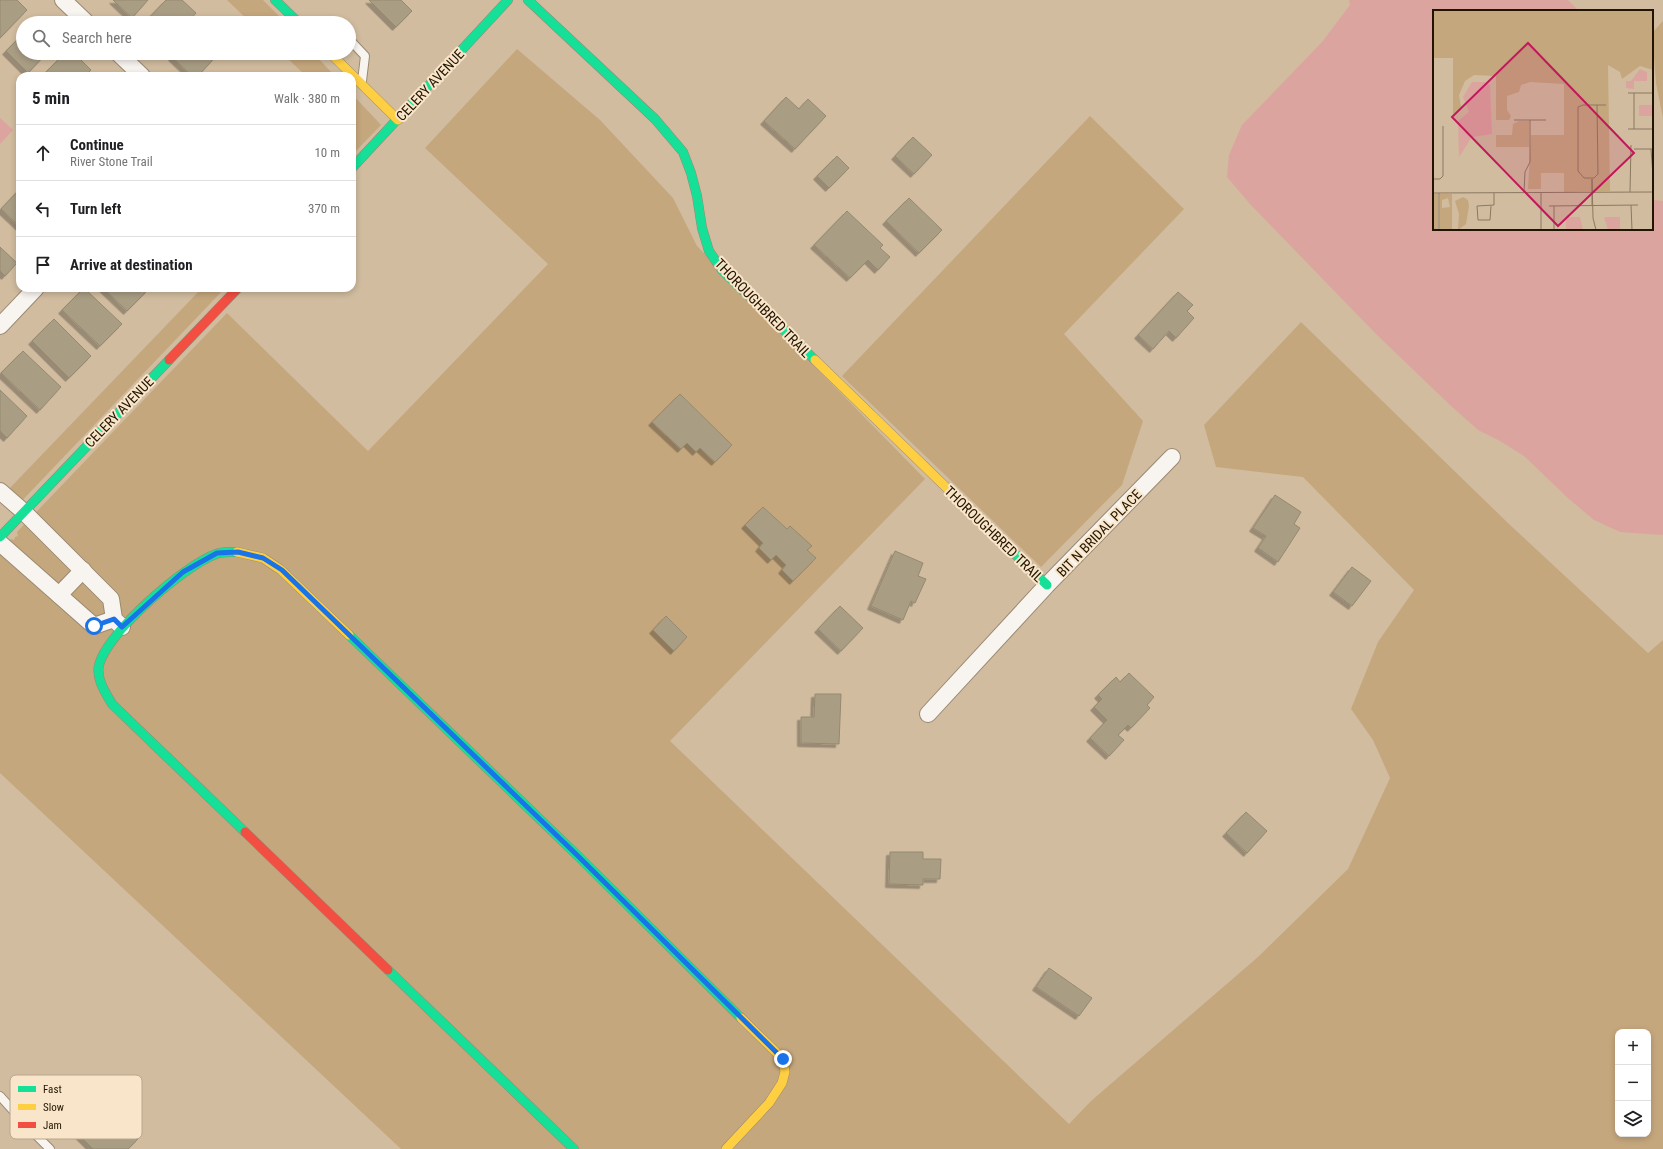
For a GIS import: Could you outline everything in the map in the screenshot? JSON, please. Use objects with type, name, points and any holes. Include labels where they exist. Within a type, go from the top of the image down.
[{"type":"street","points":[[63,0],[80,16]]},
{"type":"street","points":[[275,0],[292,16]]},
{"type":"street","name":"CELERY AVENUE","points":[[356,164],[508,0]]},
{"type":"street","name":"THOROUGHBRED TRAIL","points":[[528,0],[655,118],[683,152],[691,173],[697,196],[702,228],[709,251],[722,270],[1047,585]]},
{"type":"street","points":[[125,60],[138,72]]},
{"type":"street","points":[[337,60],[349,72]]},
{"type":"street","points":[[356,79],[398,120]]},
{"type":"street","points":[[0,326],[32,292]]},
{"type":"street","name":"CELERY AVENUE","points":[[0,537],[234,292]]},
{"type":"street","name":"BIT N BRIDAL PLACE","points":[[928,714],[1047,585],[1172,457]]},
{"type":"street","points":[[0,491],[24,512],[111,599],[118,623]]},
{"type":"street","points":[[0,543],[94,626],[118,623]]},
{"type":"street","points":[[574,1149],[112,704],[100,683],[99,665],[118,623],[183,572],[217,553],[238,552],[263,558],[282,570],[578,856],[783,1059],[785,1074],[778,1090],[760,1114],[726,1149]]},
{"type":"street","points":[[59,596],[83,570]]},
{"type":"lane","points":[[356,46],[365,56],[361,84]]},
{"type":"lane","points":[[0,1096],[10,1108]]},
{"type":"lane","points":[[40,1139],[50,1149]]},
{"type":"shaded area","points":[[227,0],[263,0],[279,16],[244,16]]},
{"type":"shaded area","points":[[1349,0],[1568,0],[1578,10],[1433,10],[1433,230],[1653,230],[1653,200],[1663,201],[1663,535],[1620,532],[1594,520],[1569,499],[1524,456],[1500,441],[1478,430],[1375,333],[1250,204],[1227,177],[1229,155],[1242,125],[1322,42],[1350,5]]},
{"type":"shaded area","points":[[1663,21],[1663,118],[1656,83],[1653,32]]},
{"type":"shaded area","points":[[517,49],[600,120],[673,198],[697,246],[925,479],[670,741],[1069,1124],[1091,1101],[1258,957],[1348,869],[1390,778],[1373,740],[1351,709],[1378,642],[1414,590],[1303,477],[1216,467],[1204,425],[1301,322],[1510,525],[1648,653],[1663,640],[1663,1149],[401,1149],[0,773],[0,550],[11,539],[14,540],[15,537],[18,536],[17,532],[227,313],[368,451],[548,264],[425,148]]},
{"type":"shaded area","points":[[289,60],[320,60],[331,72],[302,72]]},
{"type":"shaded area","points":[[356,98],[381,125],[356,151]]},
{"type":"shaded area","points":[[1090,116],[1184,209],[1064,334],[1143,421],[1122,485],[1041,567],[842,376]]},
{"type":"shaded area","points":[[0,118],[13,130],[0,144]]},
{"type":"shaded area","points":[[198,292],[221,292],[13,510],[8,490]]},
{"type":"building","points":[[0,0],[17,0],[27,10],[21,16],[16,16],[16,21],[0,38]]},
{"type":"building","points":[[113,0],[148,0],[134,16],[130,16]]},
{"type":"building","points":[[166,0],[182,0],[196,13],[193,16],[151,16]]},
{"type":"building","points":[[369,0],[401,0],[412,11],[396,27]]},
{"type":"building","points":[[16,41],[16,60],[40,60],[29,72],[27,72],[6,51]]},
{"type":"building","points":[[58,60],[81,60],[91,70],[89,72],[46,72]]},
{"type":"building","points":[[175,60],[213,60],[202,72],[188,72]]},
{"type":"building","points":[[786,97],[799,109],[808,99],[826,116],[795,149],[764,121]]},
{"type":"building","points":[[913,137],[932,155],[914,174],[895,156]]},
{"type":"building","points":[[837,156],[849,168],[829,188],[817,176]]},
{"type":"building","points":[[16,193],[16,223],[1,209]]},
{"type":"building","points":[[909,198],[942,230],[919,253],[886,221]]},
{"type":"building","points":[[847,211],[883,245],[880,248],[890,257],[878,270],[868,260],[850,278],[814,245]]},
{"type":"building","points":[[0,247],[16,262],[16,264],[5,276],[0,271]]},
{"type":"building","points":[[80,292],[88,292],[122,324],[100,346],[62,310]]},
{"type":"building","points":[[107,292],[146,292],[127,311]]},
{"type":"building","points":[[1178,292],[1193,305],[1187,311],[1194,318],[1176,338],[1169,331],[1153,349],[1138,335]]},
{"type":"building","points":[[54,319],[91,356],[69,378],[32,341]]},
{"type":"building","points":[[23,351],[61,387],[40,410],[1,373]]},
{"type":"building","points":[[0,390],[27,416],[7,438],[0,431]]},
{"type":"building","points":[[680,394],[732,445],[715,462],[700,448],[696,452],[687,443],[681,449],[652,422]]},
{"type":"building","points":[[1275,495],[1301,512],[1294,524],[1300,528],[1278,562],[1258,548],[1266,536],[1253,528]]},
{"type":"building","points":[[763,507],[787,529],[790,526],[812,546],[807,550],[816,558],[793,581],[782,570],[786,565],[776,555],[771,560],[759,548],[763,543],[745,525]]},
{"type":"building","points":[[895,551],[923,563],[918,576],[926,579],[915,603],[911,601],[903,620],[871,606]]},
{"type":"building","points":[[1352,567],[1371,581],[1352,606],[1333,592]]},
{"type":"building","points":[[840,606],[863,628],[841,651],[818,629]]},
{"type":"building","points":[[666,616],[687,637],[674,651],[653,630]]},
{"type":"building","points":[[1129,673],[1154,697],[1147,705],[1150,708],[1131,728],[1128,725],[1118,735],[1124,740],[1109,756],[1090,738],[1107,720],[1094,707],[1102,699],[1098,695],[1116,677],[1120,682]]},
{"type":"building","points":[[815,694],[841,694],[839,744],[801,743],[801,717],[814,717]]},
{"type":"building","points":[[1246,812],[1267,831],[1247,853],[1226,833]]},
{"type":"building","points":[[890,852],[923,852],[923,859],[941,859],[940,879],[923,879],[923,885],[889,884]]},
{"type":"building","points":[[1049,968],[1092,998],[1079,1016],[1036,987]]},
{"type":"building","points":[[83,1139],[138,1139],[128,1149],[93,1149]]},
{"type":"traffic: fast","points":[[275,0],[292,16]]},
{"type":"traffic: fast","points":[[356,164],[508,0]]},
{"type":"traffic: fast","points":[[528,0],[655,119],[683,152],[691,173],[697,196],[702,228],[709,251],[722,270],[815,360]]},
{"type":"traffic: fast","points":[[0,537],[169,360]]},
{"type":"traffic: fast","points":[[954,495],[1047,585]]},
{"type":"traffic: fast","points":[[237,552],[218,553],[186,571],[167,585],[131,618],[116,635],[105,651],[98,670],[102,685],[112,704],[245,832]]},
{"type":"traffic: fast","points":[[349,635],[578,856],[741,1018]]},
{"type":"traffic: fast","points":[[388,970],[574,1149]]},
{"type":"traffic: slow","points":[[337,60],[349,72]]},
{"type":"traffic: slow","points":[[356,79],[398,120]]},
{"type":"traffic: slow","points":[[815,360],[954,495]]},
{"type":"traffic: slow","points":[[237,552],[263,558],[281,570],[349,635]]},
{"type":"traffic: slow","points":[[726,1149],[769,1103],[782,1083],[785,1072],[783,1059],[741,1018]]},
{"type":"traffic: jam","points":[[169,360],[234,292]]},
{"type":"traffic: jam","points":[[245,832],[388,970]]},
{"type":"route","points":[[94,626],[114,619],[122,627],[183,572],[217,553],[238,552],[263,558],[282,570],[578,856],[754,1028],[783,1059]]}]
